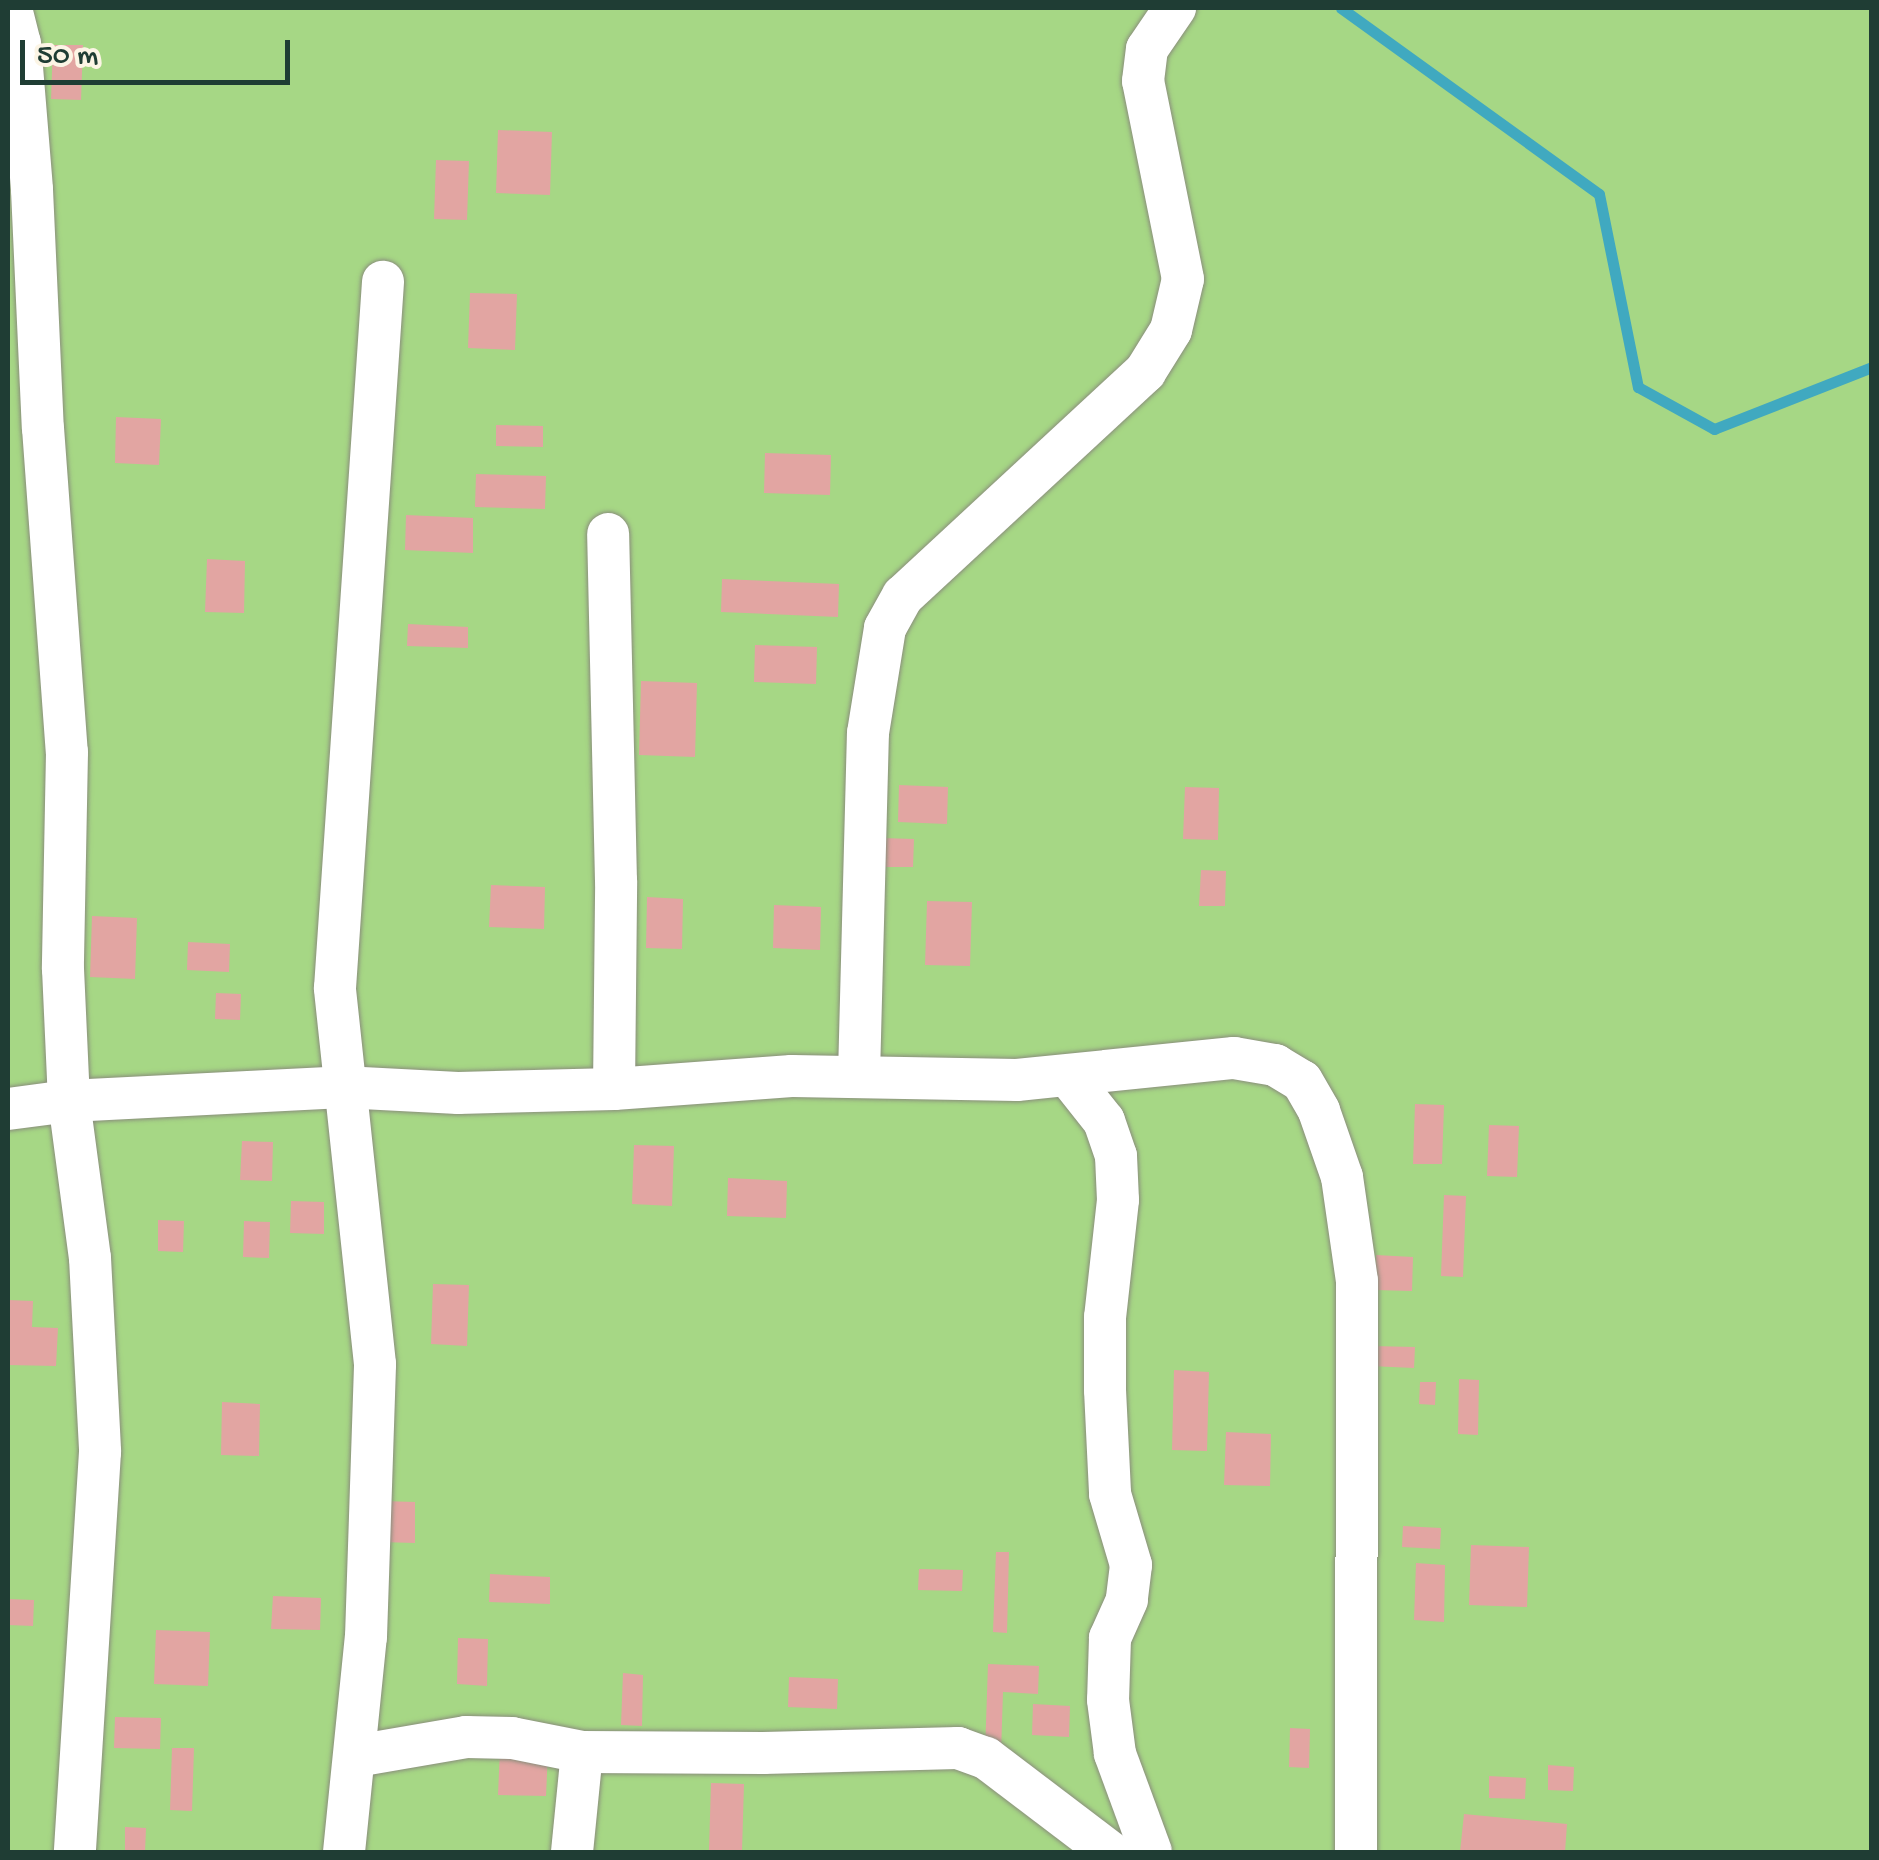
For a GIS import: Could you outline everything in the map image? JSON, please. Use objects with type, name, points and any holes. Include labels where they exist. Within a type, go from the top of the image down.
[{"type":"street","points":[[11,8],[20,43],[25,432],[67,752],[63,969],[70,1101],[90,1258],[100,1452],[75,1852]]},
{"type":"street","points":[[859,1076],[868,732],[885,628],[903,596],[1145,372],[1171,330],[1184,279],[1143,81],[1147,49],[1175,8]]},
{"type":"street","points":[[344,1852],[366,1638],[375,1364],[335,988],[382,282]]},
{"type":"street","points":[[608,534],[616,880],[614,1089]]},
{"type":"street","points":[[8,1108],[70,1101],[343,1087],[458,1092],[614,1089],[859,1076],[918,1081],[1069,1077],[1234,1058],[1275,1064],[1302,1081],[1318,1110],[1342,1178],[1357,1281],[1356,1852]]},
{"type":"street","points":[[1069,1077],[1104,1121],[1116,1156],[1118,1200],[1105,1318],[1104,1390],[1110,1494],[1131,1565],[1127,1600],[1110,1638],[1108,1700],[1115,1754],[1151,1852]]},
{"type":"street","points":[[356,1756],[466,1737],[512,1738],[582,1752],[763,1754],[958,1748],[986,1758],[1110,1852]]},
{"type":"street","points":[[572,1852],[582,1752]]},
{"type":"green space","points":[[8,8],[1871,8],[1871,1852],[8,1852]]},
{"type":"building","points":[[53,45],[83,45],[81,100],[51,99]]},
{"type":"building","points":[[498,130],[552,132],[550,195],[496,193]]},
{"type":"building","points":[[436,160],[469,161],[467,220],[434,219]]},
{"type":"building","points":[[470,293],[517,294],[515,350],[468,348]]},
{"type":"building","points":[[116,417],[161,419],[159,465],[115,463]]},
{"type":"building","points":[[496,425],[543,426],[543,447],[496,446]]},
{"type":"building","points":[[765,453],[831,455],[830,495],[764,493]]},
{"type":"building","points":[[476,474],[546,476],[545,509],[475,507]]},
{"type":"building","points":[[406,515],[473,518],[473,553],[405,550]]},
{"type":"building","points":[[207,559],[245,561],[244,613],[205,612]]},
{"type":"building","points":[[722,579],[839,584],[838,617],[721,612]]},
{"type":"building","points":[[408,624],[468,627],[468,648],[407,646]]},
{"type":"building","points":[[755,645],[817,647],[816,684],[754,682]]},
{"type":"building","points":[[641,681],[697,683],[695,757],[639,755]]},
{"type":"building","points":[[899,785],[948,787],[947,824],[898,822]]},
{"type":"building","points":[[1185,787],[1219,788],[1218,840],[1183,839]]},
{"type":"building","points":[[881,838],[914,839],[913,867],[880,867]]},
{"type":"building","points":[[1201,870],[1226,871],[1225,906],[1199,906]]},
{"type":"building","points":[[491,885],[545,887],[544,929],[489,927]]},
{"type":"building","points":[[647,897],[683,899],[682,949],[646,948]]},
{"type":"building","points":[[927,901],[972,902],[970,966],[925,965]]},
{"type":"building","points":[[774,905],[821,907],[820,950],[773,948]]},
{"type":"building","points":[[92,916],[137,918],[135,979],[90,977]]},
{"type":"building","points":[[188,942],[230,944],[229,972],[187,970]]},
{"type":"building","points":[[216,993],[241,994],[240,1020],[215,1019]]},
{"type":"building","points":[[1415,1104],[1444,1105],[1442,1164],[1413,1164]]},
{"type":"building","points":[[1489,1125],[1519,1126],[1517,1177],[1487,1176]]},
{"type":"building","points":[[242,1141],[273,1142],[272,1181],[240,1180]]},
{"type":"building","points":[[634,1145],[674,1146],[672,1206],[632,1204]]},
{"type":"building","points":[[728,1178],[787,1181],[786,1218],[727,1216]]},
{"type":"building","points":[[1444,1195],[1466,1196],[1463,1277],[1441,1276]]},
{"type":"building","points":[[291,1201],[324,1202],[324,1234],[290,1233]]},
{"type":"building","points":[[158,1220],[184,1221],[183,1252],[158,1251]]},
{"type":"building","points":[[244,1221],[270,1222],[269,1258],[243,1257]]},
{"type":"building","points":[[1376,1255],[1413,1257],[1412,1291],[1375,1290]]},
{"type":"building","points":[[433,1284],[469,1285],[467,1346],[431,1344]]},
{"type":"building","points":[[8,1300],[33,1301],[32,1327],[58,1328],[56,1366],[8,1365]]},
{"type":"building","points":[[1371,1346],[1415,1347],[1414,1368],[1370,1366]]},
{"type":"building","points":[[1174,1370],[1209,1372],[1207,1451],[1172,1450]]},
{"type":"building","points":[[1459,1379],[1479,1380],[1478,1435],[1458,1434]]},
{"type":"building","points":[[1420,1382],[1436,1382],[1435,1405],[1419,1404]]},
{"type":"building","points":[[222,1402],[260,1404],[259,1456],[221,1455]]},
{"type":"building","points":[[1226,1432],[1271,1434],[1270,1486],[1224,1485]]},
{"type":"building","points":[[382,1501],[415,1502],[415,1543],[380,1542]]},
{"type":"building","points":[[1403,1526],[1441,1528],[1440,1549],[1402,1547]]},
{"type":"building","points":[[1471,1545],[1529,1547],[1527,1607],[1469,1605]]},
{"type":"building","points":[[996,1552],[1009,1552],[1007,1633],[993,1632]]},
{"type":"building","points":[[1416,1563],[1445,1565],[1444,1622],[1414,1620]]},
{"type":"building","points":[[919,1569],[963,1570],[962,1591],[918,1590]]},
{"type":"building","points":[[490,1574],[550,1577],[550,1604],[489,1602]]},
{"type":"building","points":[[273,1596],[321,1598],[320,1630],[271,1629]]},
{"type":"building","points":[[8,1599],[34,1600],[33,1626],[8,1625]]},
{"type":"building","points":[[156,1630],[210,1632],[208,1686],[154,1684]]},
{"type":"building","points":[[458,1638],[488,1639],[487,1686],[457,1684]]},
{"type":"building","points":[[988,1664],[1039,1666],[1038,1694],[1003,1692],[1001,1753],[985,1752]]},
{"type":"building","points":[[623,1673],[643,1675],[642,1726],[621,1725]]},
{"type":"building","points":[[789,1677],[838,1679],[837,1709],[788,1707]]},
{"type":"building","points":[[1033,1704],[1070,1706],[1069,1737],[1032,1735]]},
{"type":"building","points":[[115,1717],[161,1718],[160,1749],[114,1748]]},
{"type":"building","points":[[1290,1728],[1310,1729],[1309,1768],[1289,1767]]},
{"type":"building","points":[[172,1748],[194,1748],[192,1811],[170,1810]]},
{"type":"building","points":[[500,1749],[548,1751],[546,1796],[498,1795]]},
{"type":"building","points":[[1548,1765],[1574,1767],[1573,1791],[1548,1790]]},
{"type":"building","points":[[1489,1776],[1526,1778],[1525,1799],[1489,1798]]},
{"type":"building","points":[[711,1783],[744,1784],[742,1851],[709,1850]]},
{"type":"building","points":[[1464,1814],[1567,1824],[1565,1852],[1460,1852]]},
{"type":"building","points":[[125,1827],[146,1828],[145,1852],[125,1852]]},
{"type":"waterway","points":[[1341,8],[1599,194],[1638,387],[1714,429],[1872,367]]}]
